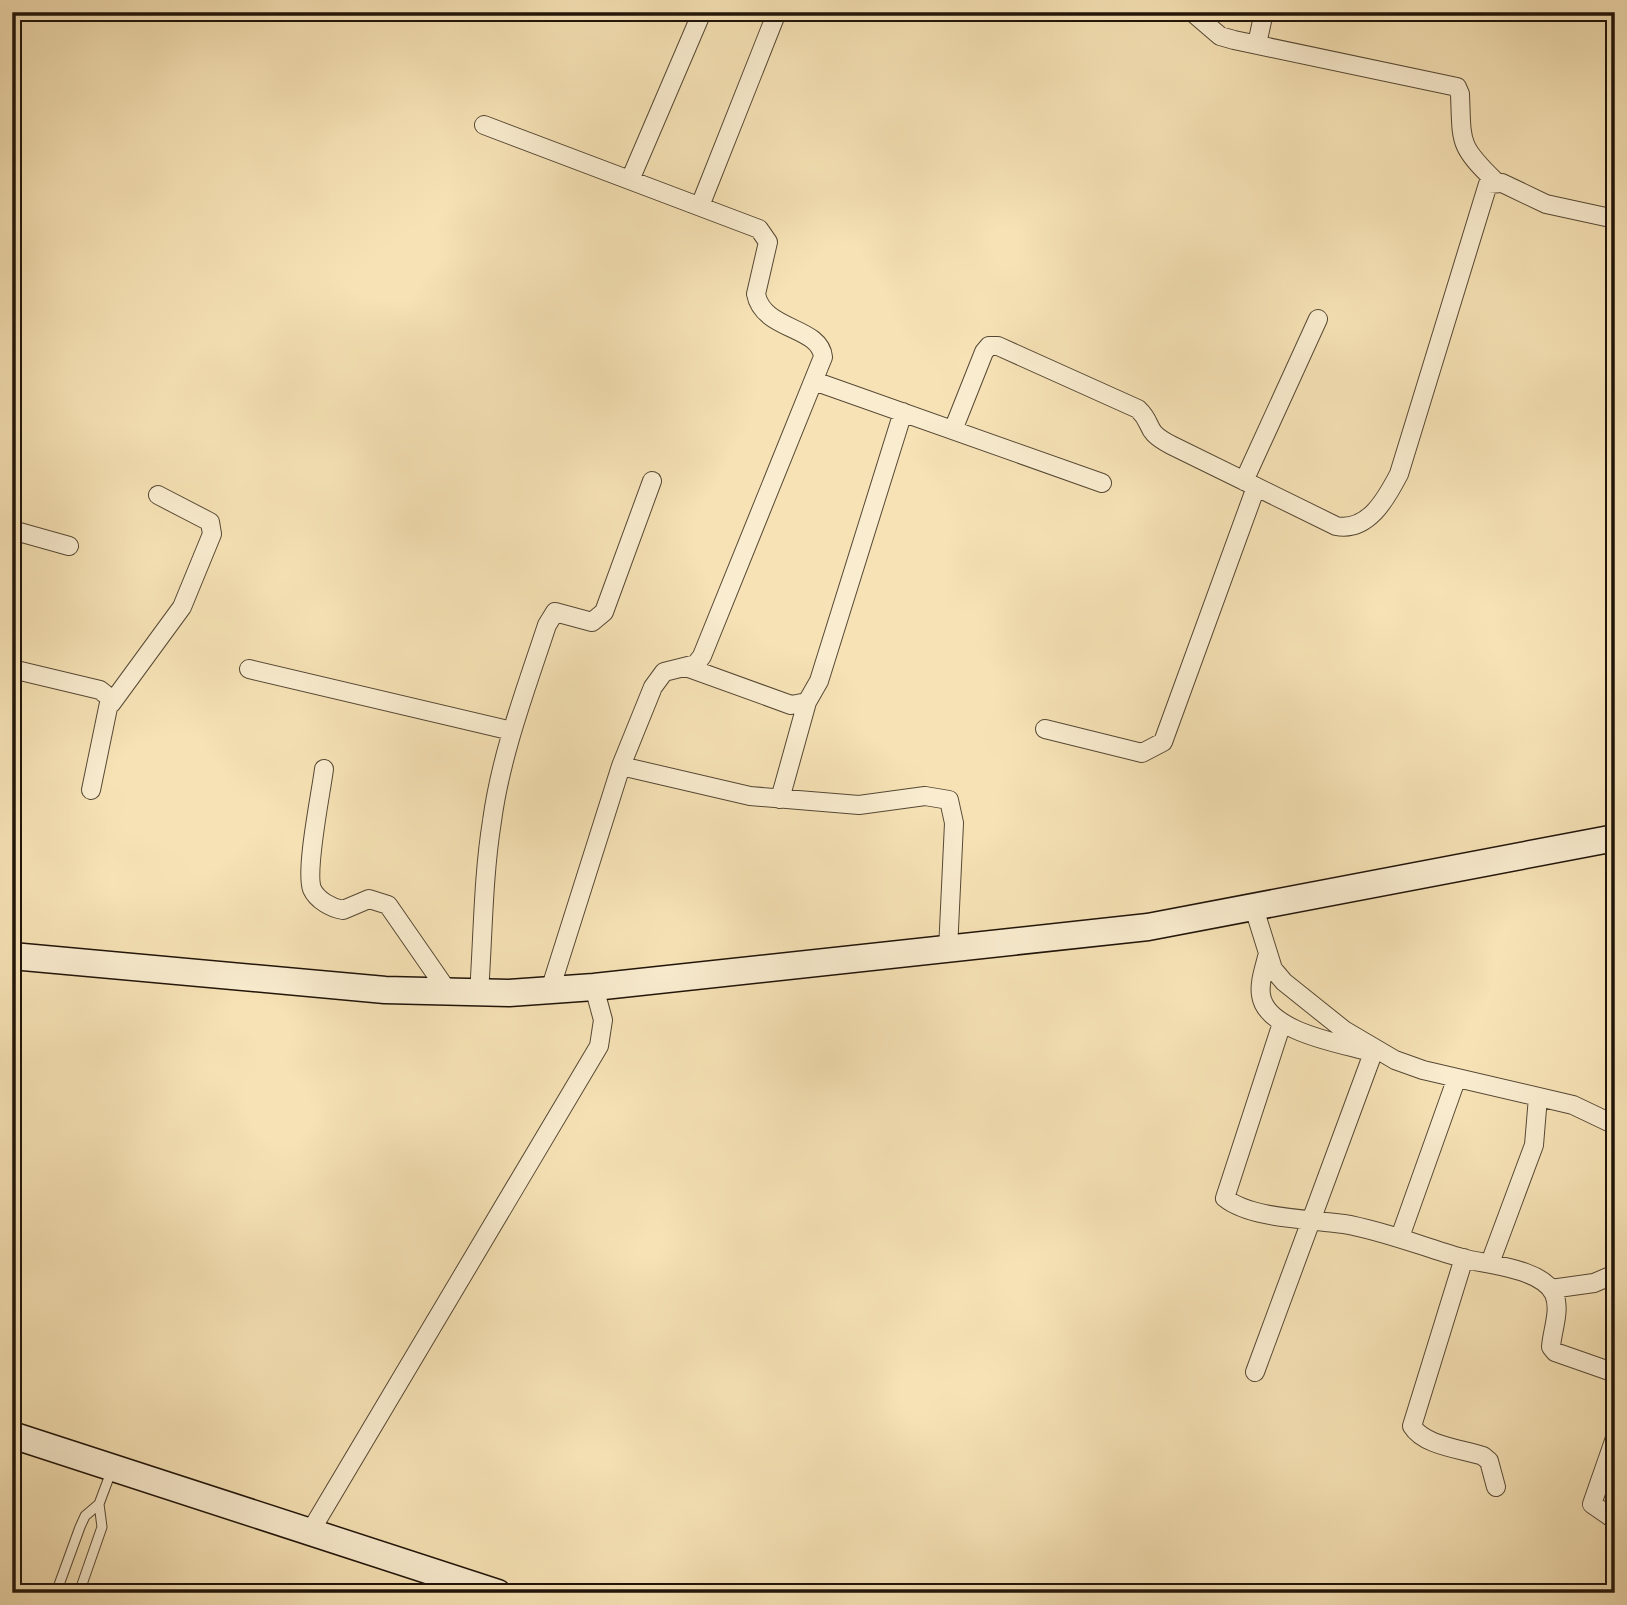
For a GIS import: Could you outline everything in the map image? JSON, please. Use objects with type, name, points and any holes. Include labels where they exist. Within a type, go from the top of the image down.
[{"type":"street","points":[[630,180],[702,12]]},
{"type":"street","points":[[700,206],[777,12]]},
{"type":"street","points":[[1192,12],[1220,36],[1457,87],[1460,94],[1463,145],[1467,154],[1494,181],[1546,204],[1615,219]]},
{"type":"street","points":[[1257,44],[1264,12]]},
{"type":"street","points":[[484,125],[759,229],[766,235],[767,250],[756,294],[758,302],[767,315],[816,340],[822,349],[823,357],[709,640],[696,664],[664,672],[658,679],[621,766],[550,990]]},
{"type":"street","points":[[953,430],[984,352],[989,346],[998,346],[1139,409],[1149,431],[1157,438],[1336,526],[1352,527],[1376,511],[1388,494],[1405,458],[1483,191],[1494,181]]},
{"type":"street","points":[[1045,729],[1142,753],[1163,742],[1250,484],[1318,319]]},
{"type":"street","points":[[814,381],[1102,483]]},
{"type":"street","points":[[780,799],[807,702],[819,681],[903,412]]},
{"type":"street","points":[[479,993],[492,821],[512,731],[550,618],[561,612],[592,622],[604,612],[652,481]]},
{"type":"street","points":[[91,790],[111,704],[182,607],[212,534],[210,522],[158,495]]},
{"type":"street","points":[[12,530],[69,546]]},
{"type":"street","points":[[686,667],[791,705],[807,702]]},
{"type":"street","points":[[12,668],[100,690],[106,693],[111,704]]},
{"type":"street","points":[[249,669],[512,731]]},
{"type":"street","points":[[621,766],[728,793],[780,799],[859,805],[925,796],[949,800],[954,823],[948,950]]},
{"type":"street","points":[[324,769],[311,872],[313,891],[323,902],[343,910],[369,900],[394,910],[449,993]]},
{"type":"street","points":[[12,956],[449,993],[594,987],[1149,927],[1615,838]]},
{"type":"street","points":[[1254,908],[1267,957],[1273,969],[1296,992],[1344,1030],[1395,1060]]},
{"type":"street","points":[[1267,957],[1261,996],[1271,1015],[1282,1023],[1456,1080],[1573,1105],[1615,1125]]},
{"type":"street","points":[[310,1532],[599,1046],[603,1020],[594,987]]},
{"type":"street","points":[[1282,1023],[1226,1198],[1260,1212],[1400,1237],[1464,1258],[1515,1270],[1551,1289],[1594,1283],[1615,1274]]},
{"type":"street","points":[[1255,1372],[1373,1053]]},
{"type":"street","points":[[1400,1237],[1456,1080]]},
{"type":"street","points":[[1490,1263],[1534,1145],[1538,1097]]},
{"type":"street","points":[[1464,1258],[1412,1426],[1416,1433],[1426,1438],[1489,1461],[1496,1487]]},
{"type":"street","points":[[1551,1289],[1557,1308],[1551,1347],[1563,1357],[1615,1373]]},
{"type":"street","points":[[12,1435],[498,1593]]},
{"type":"street","points":[[1615,1439],[1592,1504],[1615,1520]]},
{"type":"lane","points":[[56,1593],[80,1527],[86,1516],[99,1504],[112,1469]]},
{"type":"lane","points":[[79,1593],[102,1527],[99,1504]]}]
